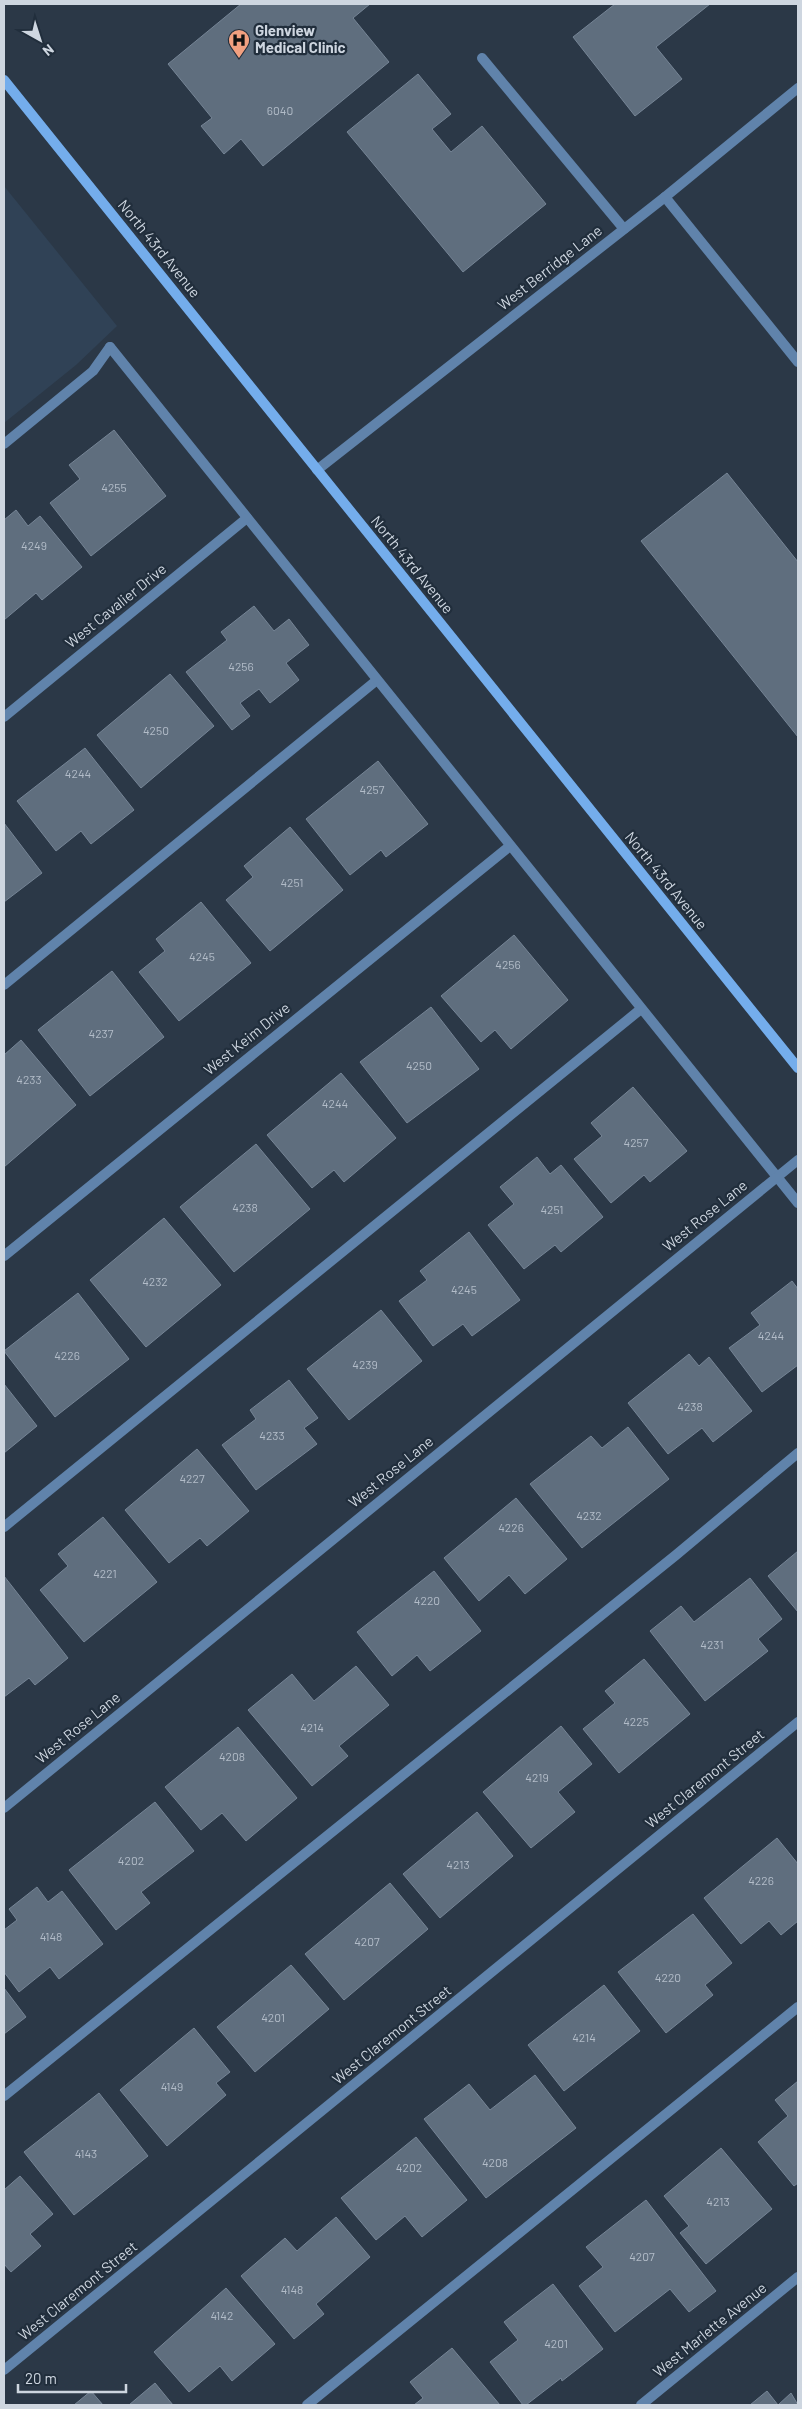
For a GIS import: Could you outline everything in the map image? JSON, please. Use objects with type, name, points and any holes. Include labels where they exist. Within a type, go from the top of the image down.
[{"type":"main road","name":"North 43rd Avenue","points":[[4,80],[798,1068]]},
{"type":"street","points":[[482,58],[624,229]]},
{"type":"street","name":"West Berridge Lane","points":[[317,470],[666,197],[798,88]]},
{"type":"street","points":[[666,197],[798,362]]},
{"type":"street","points":[[4,444],[93,371],[110,347],[798,1203]]},
{"type":"street","name":"West Cavalier Drive","points":[[4,717],[247,518]]},
{"type":"street","points":[[4,985],[377,680]]},
{"type":"street","name":"West Keim Drive","points":[[4,1256],[510,846]]},
{"type":"street","points":[[4,1527],[641,1009]]},
{"type":"street","name":"West Rose Lane","points":[[4,1808],[798,1160]]},
{"type":"street","points":[[4,2096],[676,1555],[798,1453]]},
{"type":"street","name":"West Claremont Street","points":[[4,2370],[798,1722]]},
{"type":"street","points":[[307,2405],[798,2007]]},
{"type":"street","name":"West Marlette Avenue","points":[[641,2405],[798,2277]]},
{"type":"shaded area","points":[[4,186],[117,326],[76,365],[4,423]]},
{"type":"building","points":[[241,4],[370,4],[353,18],[389,62],[263,166],[241,139],[224,154],[201,126],[212,118],[168,64]]},
{"type":"building","points":[[615,4],[710,4],[656,47],[682,79],[635,116],[573,37]]},
{"type":"building","points":[[418,74],[451,114],[432,129],[451,152],[482,126],[546,204],[463,272],[347,132]]},
{"type":"building","points":[[114,430],[166,496],[91,556],[50,503],[80,479],[69,465]]},
{"type":"building","points":[[727,473],[798,562],[798,737],[641,541]]},
{"type":"building","points":[[16,510],[28,526],[40,516],[82,567],[42,600],[36,593],[4,620],[4,520]]},
{"type":"building","points":[[254,606],[274,631],[289,619],[309,645],[286,663],[299,680],[270,703],[259,689],[240,703],[250,716],[232,730],[186,672],[227,640],[221,632]]},
{"type":"building","points":[[170,674],[214,726],[141,788],[97,735]]},
{"type":"building","points":[[85,748],[134,810],[91,844],[81,831],[56,851],[17,801]]},
{"type":"building","points":[[378,761],[428,824],[386,857],[381,850],[350,875],[306,819]]},
{"type":"building","points":[[4,823],[42,873],[4,902]]},
{"type":"building","points":[[290,827],[343,890],[270,951],[226,900],[253,877],[244,866]]},
{"type":"building","points":[[201,902],[251,963],[179,1021],[139,972],[165,951],[156,939]]},
{"type":"building","points":[[514,935],[568,1000],[511,1049],[495,1030],[481,1042],[441,996]]},
{"type":"building","points":[[112,971],[164,1037],[90,1096],[38,1030]]},
{"type":"building","points":[[431,1007],[479,1069],[407,1123],[360,1062]]},
{"type":"building","points":[[21,1040],[76,1105],[4,1167],[4,1055]]},
{"type":"building","points":[[341,1073],[396,1138],[344,1182],[334,1170],[312,1188],[267,1135]]},
{"type":"building","points":[[633,1087],[687,1151],[650,1182],[644,1175],[611,1203],[574,1159],[602,1136],[591,1123]]},
{"type":"building","points":[[256,1144],[310,1209],[234,1272],[180,1207]]},
{"type":"building","points":[[537,1157],[550,1174],[561,1165],[603,1217],[561,1252],[555,1245],[524,1269],[488,1225],[514,1204],[500,1187]]},
{"type":"building","points":[[164,1218],[221,1285],[146,1347],[90,1280]]},
{"type":"building","points":[[469,1232],[520,1300],[472,1336],[463,1324],[433,1346],[399,1301],[427,1280],[420,1271]]},
{"type":"building","points":[[792,1281],[798,1289],[798,1365],[762,1392],[729,1348],[760,1325],[751,1313]]},
{"type":"building","points":[[78,1293],[129,1359],[55,1417],[4,1351]]},
{"type":"building","points":[[381,1310],[422,1361],[349,1420],[307,1369]]},
{"type":"building","points":[[689,1354],[699,1366],[709,1357],[752,1411],[713,1442],[702,1428],[668,1454],[628,1403]]},
{"type":"building","points":[[289,1380],[318,1418],[304,1428],[317,1444],[256,1490],[222,1445],[256,1419],[250,1410]]},
{"type":"building","points":[[4,1384],[37,1426],[4,1453]]},
{"type":"building","points":[[628,1427],[669,1479],[582,1548],[530,1484],[591,1436],[602,1448]]},
{"type":"building","points":[[197,1449],[249,1511],[207,1546],[200,1538],[169,1563],[125,1510]]},
{"type":"building","points":[[516,1498],[567,1559],[525,1594],[509,1575],[479,1601],[444,1558]]},
{"type":"building","points":[[103,1517],[157,1582],[84,1642],[40,1590],[68,1566],[58,1554]]},
{"type":"building","points":[[798,1551],[798,1612],[768,1576]]},
{"type":"building","points":[[434,1571],[481,1631],[430,1671],[417,1655],[392,1676],[357,1632]]},
{"type":"building","points":[[4,1576],[68,1658],[35,1685],[29,1678],[4,1697]]},
{"type":"building","points":[[750,1578],[782,1619],[758,1639],[768,1651],[705,1701],[650,1631],[681,1606],[694,1622]]},
{"type":"building","points":[[644,1659],[690,1714],[619,1773],[583,1729],[615,1703],[605,1691]]},
{"type":"building","points":[[356,1666],[389,1705],[339,1746],[348,1756],[312,1786],[248,1710],[292,1674],[314,1701]]},
{"type":"building","points":[[561,1726],[592,1764],[558,1792],[575,1812],[531,1848],[483,1792]]},
{"type":"building","points":[[238,1727],[297,1798],[246,1841],[222,1813],[201,1830],[165,1787]]},
{"type":"building","points":[[155,1802],[194,1851],[141,1892],[150,1903],[116,1930],[69,1870]]},
{"type":"building","points":[[477,1812],[513,1856],[440,1918],[403,1874]]},
{"type":"building","points":[[777,1838],[798,1864],[798,1921],[781,1935],[769,1921],[741,1944],[704,1898]]},
{"type":"building","points":[[390,1883],[428,1929],[344,2000],[305,1954]]},
{"type":"building","points":[[37,1887],[48,1902],[62,1891],[103,1944],[59,1979],[50,1967],[19,1992],[4,1972],[4,1930],[17,1920],[9,1909]]},
{"type":"building","points":[[693,1914],[732,1963],[705,1985],[713,1995],[666,2033],[618,1972]]},
{"type":"building","points":[[291,1965],[329,2009],[255,2072],[217,2027]]},
{"type":"building","points":[[604,1985],[640,2031],[564,2091],[528,2045]]},
{"type":"building","points":[[4,1988],[26,2017],[4,2034]]},
{"type":"building","points":[[194,2028],[230,2072],[216,2083],[226,2095],[167,2146],[120,2090]]},
{"type":"building","points":[[535,2075],[576,2128],[486,2198],[424,2119],[469,2084],[490,2110]]},
{"type":"building","points":[[798,2081],[798,2183],[794,2186],[758,2142],[788,2116],[775,2100]]},
{"type":"building","points":[[99,2093],[148,2156],[74,2215],[24,2152]]},
{"type":"building","points":[[416,2137],[467,2200],[422,2237],[405,2216],[376,2240],[341,2198]]},
{"type":"building","points":[[721,2148],[772,2209],[706,2264],[680,2233],[689,2226],[664,2196]]},
{"type":"building","points":[[20,2176],[53,2214],[30,2234],[41,2246],[11,2272],[4,2264],[4,2190]]},
{"type":"building","points":[[646,2200],[716,2291],[689,2312],[670,2289],[615,2332],[579,2286],[603,2267],[586,2247]]},
{"type":"building","points":[[336,2217],[370,2257],[316,2304],[324,2314],[294,2339],[241,2276],[285,2238],[297,2251]]},
{"type":"building","points":[[553,2284],[603,2349],[562,2381],[561,2378],[526,2405],[523,2405],[490,2362],[518,2340],[504,2322]]},
{"type":"building","points":[[226,2288],[275,2344],[232,2381],[220,2366],[189,2392],[154,2352]]},
{"type":"building","points":[[452,2348],[500,2405],[414,2405],[423,2398],[410,2382]]},
{"type":"building","points":[[155,2383],[173,2405],[129,2405]]},
{"type":"building","points":[[91,2391],[103,2405],[74,2405]]},
{"type":"building","points":[[767,2391],[778,2405],[750,2405]]},
{"type":"building","points":[[791,2393],[798,2405],[778,2405]]},
{"type":"place","name":"Glenview Medical Clinic","points":[[239,59]]}]
